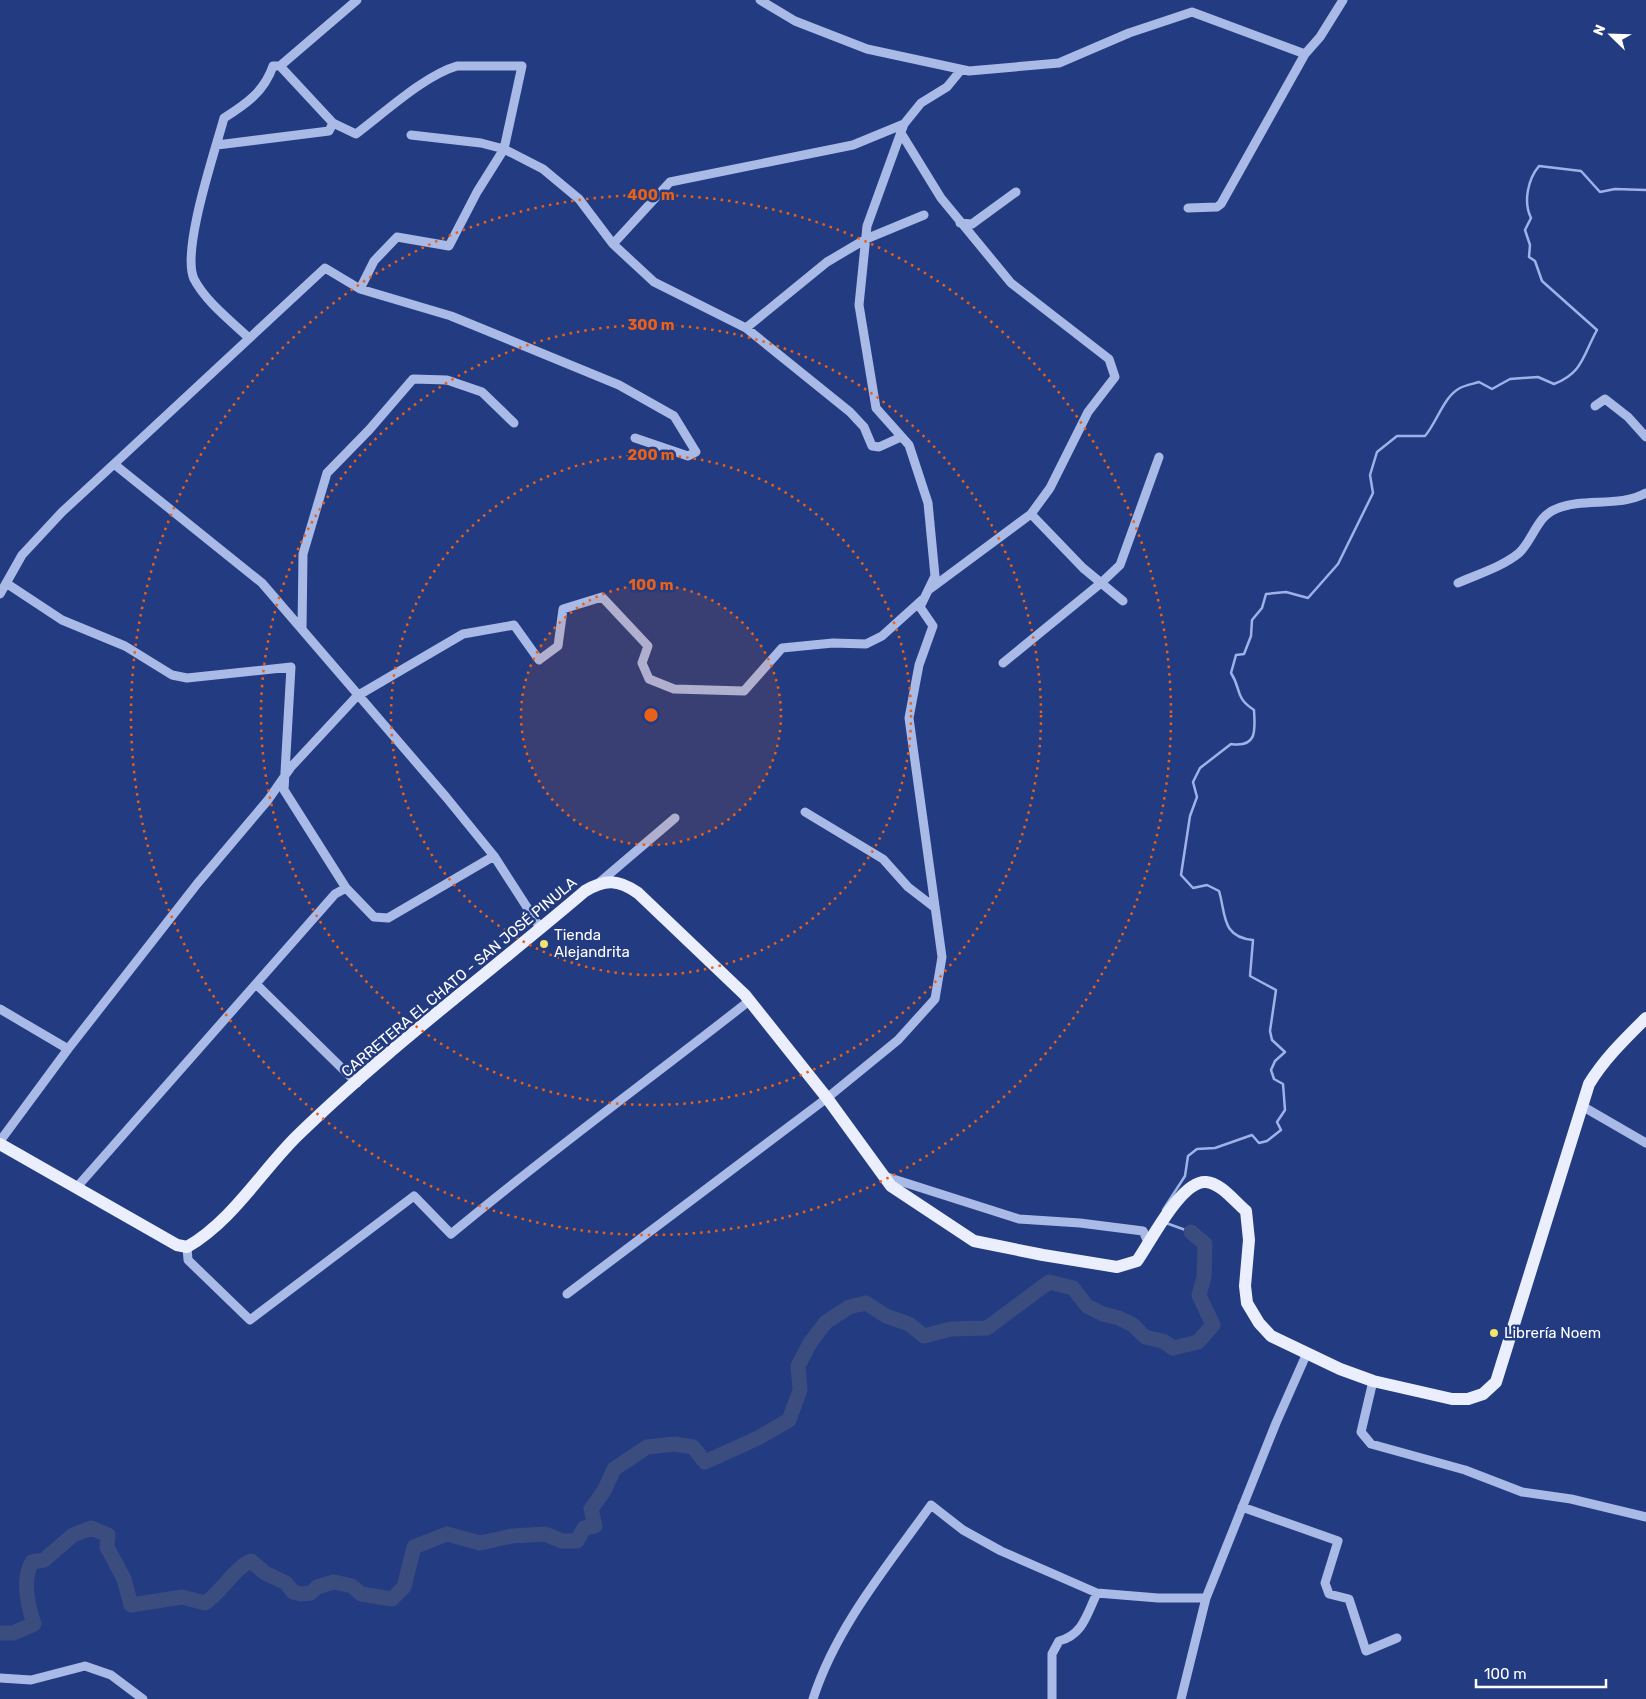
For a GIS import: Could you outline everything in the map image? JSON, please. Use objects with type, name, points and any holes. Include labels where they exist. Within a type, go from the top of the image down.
[{"type":"main road","name":"CARRETERA EL CHATO - SAN JOSÉ PINULA","points":[[187,1248],[243,1199],[295,1138],[408,1037],[585,891],[600,882],[618,883],[638,893],[749,1001],[828,1098],[891,1186],[974,1241],[1117,1267],[1137,1261],[1180,1196],[1193,1184],[1206,1182],[1219,1187],[1246,1211],[1249,1240],[1245,1286],[1247,1303],[1258,1323],[1272,1336],[1307,1354],[1373,1381],[1452,1399],[1468,1399],[1483,1394],[1496,1382],[1530,1281],[1589,1084],[1601,1064],[1646,1018]]},
{"type":"main road","points":[[0,1143],[177,1245],[187,1248]]},
{"type":"street","points":[[249,338],[206,296],[193,278],[191,241],[224,118],[243,106],[267,82],[273,66],[280,66],[357,0]]},
{"type":"street","points":[[760,0],[795,21],[868,49],[969,71],[1059,63],[1129,33],[1192,12],[1305,54]]},
{"type":"street","points":[[1188,208],[1217,207],[1221,204],[1305,54],[1320,37],[1343,0]]},
{"type":"street","points":[[280,66],[333,123],[356,134],[416,88],[449,68],[457,66],[522,66],[504,149],[477,192],[449,246],[398,237],[374,261],[360,289]]},
{"type":"street","points":[[567,1294],[828,1098],[898,1040],[935,999],[942,957],[909,718],[919,665],[933,626],[920,608],[935,576],[928,503],[909,445],[876,408],[859,305],[867,226],[904,124],[921,103],[947,87],[961,70]]},
{"type":"street","points":[[217,146],[329,130],[333,123]]},
{"type":"street","points":[[613,244],[670,182],[853,145],[904,124]]},
{"type":"street","points":[[0,1143],[68,1049],[197,884],[268,800],[283,778],[357,696],[463,634],[514,625],[539,660],[558,646],[562,609],[602,597],[648,646],[642,663],[649,679],[674,689],[744,691],[782,648],[833,643],[866,644],[882,636],[927,594],[1031,514],[1050,488],[1088,412],[1115,377],[1109,359],[1011,283],[941,198],[901,134]]},
{"type":"street","points":[[411,135],[481,143],[504,149],[543,169],[579,199],[613,244],[654,282],[746,328],[850,412],[864,427],[872,446],[879,447],[902,437]]},
{"type":"street","points":[[960,223],[972,224],[1016,192]]},
{"type":"street","points":[[746,328],[828,262],[866,238],[924,215]]},
{"type":"street","points":[[0,594],[22,555],[62,512],[325,268],[360,289],[451,316],[619,385],[674,416],[696,452],[688,456],[635,438]]},
{"type":"street","points":[[302,629],[303,554],[326,473],[369,430],[413,379],[447,380],[482,392],[514,423]]},
{"type":"street","points":[[1595,406],[1605,399],[1628,417],[1646,437]]},
{"type":"street","points":[[1003,663],[1101,583],[1120,565],[1159,457]]},
{"type":"street","points":[[114,464],[262,583],[357,696],[446,797],[494,856],[541,928]]},
{"type":"street","points":[[1458,583],[1498,566],[1520,552],[1544,517],[1555,509],[1609,502],[1646,493]]},
{"type":"street","points":[[1031,514],[1083,568],[1123,601]]},
{"type":"street","points":[[6,583],[62,620],[124,646],[172,675],[187,678],[291,667],[283,778],[284,790],[346,888],[374,917],[388,918],[494,856]]},
{"type":"street","points":[[805,812],[883,859],[908,887],[934,907]]},
{"type":"street","points":[[600,882],[675,818]]},
{"type":"street","points":[[77,1187],[335,894],[346,888]]},
{"type":"street","points":[[256,984],[357,1083]]},
{"type":"street","points":[[187,1248],[188,1260],[250,1320],[414,1196],[450,1234],[523,1174],[595,1121],[749,1001]]},
{"type":"street","points":[[0,1009],[68,1049]]},
{"type":"street","points":[[1582,1106],[1646,1143]]},
{"type":"street","points":[[884,1176],[1019,1219],[1080,1223],[1143,1231],[1152,1239]]},
{"type":"street","points":[[1181,1699],[1206,1598],[1242,1507],[1307,1354]]},
{"type":"street","points":[[1373,1381],[1361,1432],[1371,1444],[1466,1470],[1522,1492],[1571,1498],[1646,1516]]},
{"type":"street","points":[[813,1699],[822,1674],[840,1640],[879,1578],[931,1505],[964,1530],[1000,1552],[1097,1593],[1158,1598],[1206,1598]]},
{"type":"street","points":[[1242,1507],[1338,1541],[1324,1583],[1329,1594],[1349,1599],[1366,1651],[1397,1638]]},
{"type":"street","points":[[1052,1699],[1052,1654],[1058,1641],[1072,1638],[1083,1624],[1097,1593]]},
{"type":"street","points":[[0,1678],[31,1680],[85,1666],[111,1675],[143,1699]]},
{"type":"waterway","points":[[1163,1210],[1185,1176],[1188,1156],[1197,1149],[1215,1148],[1252,1135],[1259,1143],[1267,1141],[1281,1130],[1277,1122],[1285,1110],[1283,1084],[1274,1079],[1271,1070],[1275,1061],[1285,1052],[1272,1040],[1270,1031],[1276,990],[1250,976],[1253,940],[1243,938],[1230,929],[1224,916],[1219,891],[1207,885],[1193,888],[1181,875],[1190,816],[1197,797],[1193,782],[1200,768],[1231,744],[1246,743],[1253,736],[1255,724],[1254,710],[1241,697],[1231,673],[1236,655],[1244,654],[1251,636],[1252,620],[1262,608],[1266,594],[1286,592],[1308,598],[1338,564],[1373,493],[1370,475],[1377,452],[1397,436],[1425,436],[1449,397],[1462,387],[1479,382],[1492,389],[1510,379],[1538,377],[1554,384],[1564,380],[1577,369],[1597,330],[1542,281],[1535,261],[1529,257],[1530,245],[1525,230],[1531,218],[1527,198],[1532,177],[1539,166],[1581,171],[1600,192],[1615,189],[1646,190]]},
{"type":"waterway","points":[[1166,1223],[1191,1232]]},
{"type":"waterway","points":[[0,1633],[13,1633],[34,1624],[28,1601],[27,1584],[27,1576],[32,1562],[44,1560],[73,1535],[91,1528],[108,1535],[107,1547],[124,1579],[131,1605],[182,1597],[205,1603],[240,1568],[251,1561],[265,1573],[286,1583],[293,1592],[301,1594],[311,1593],[317,1587],[334,1582],[352,1586],[361,1594],[392,1599],[404,1587],[414,1547],[447,1534],[480,1543],[512,1536],[545,1534],[562,1541],[577,1541],[584,1528],[595,1526],[591,1509],[604,1491],[614,1469],[647,1447],[675,1444],[693,1447],[705,1462],[758,1438],[789,1420],[800,1390],[798,1366],[810,1343],[826,1322],[849,1307],[866,1303],[886,1316],[909,1324],[924,1336],[951,1329],[987,1328],[1049,1282],[1073,1288],[1087,1306],[1133,1325],[1145,1337],[1163,1341],[1173,1348],[1198,1342],[1213,1325],[1199,1295],[1204,1277],[1205,1244],[1191,1232]]},
{"type":"place","name":"Tienda Alejandrita","points":[[544,944]]},
{"type":"place","name":"Librería Noem","points":[[1494,1333]]}]
